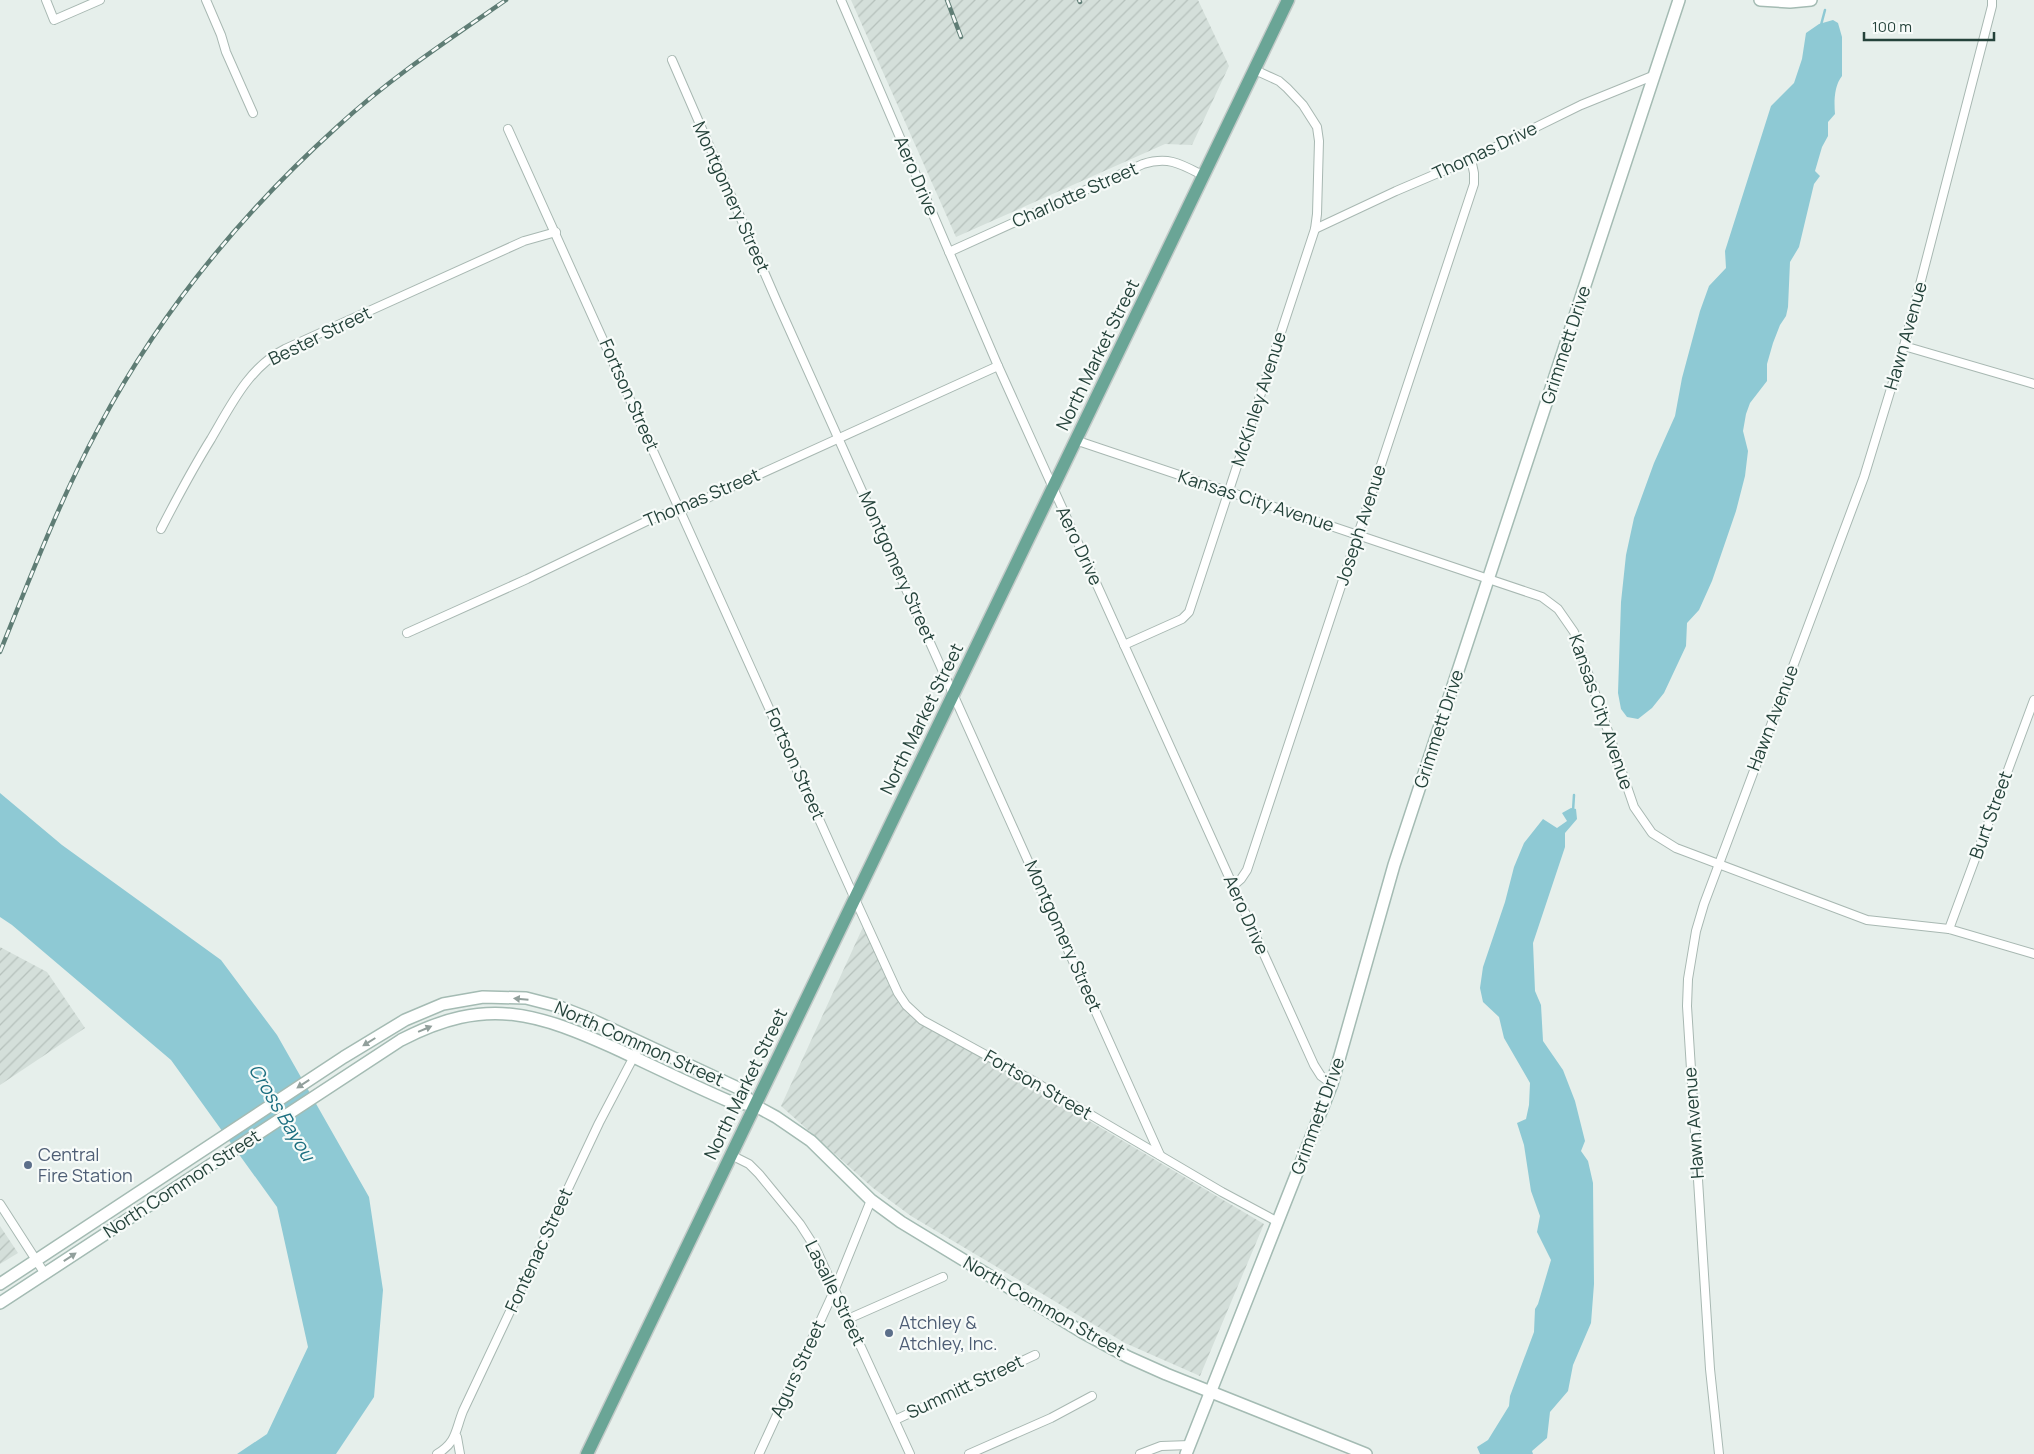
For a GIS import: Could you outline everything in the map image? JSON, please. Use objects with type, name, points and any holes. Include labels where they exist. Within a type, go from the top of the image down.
[{"type":"main road","name":"North Market Street","points":[[587,1454],[1288,0]]},
{"type":"main road","name":"Grimmett Drive","points":[[1188,1450],[1332,1084],[1394,865],[1680,0]]},
{"type":"main road","points":[[1760,0],[1790,2],[1811,0]]},
{"type":"main road","name":"North Common Street","points":[[0,1284],[387,1030],[422,1012],[443,1004],[483,997],[526,998],[557,1006],[588,1018],[738,1088],[754,1105],[811,1141],[871,1200],[901,1222],[1082,1332],[1128,1357],[1366,1454]]},
{"type":"main road","name":"North Common Street","points":[[0,1303],[401,1040],[426,1028],[460,1018],[495,1013],[530,1016],[561,1025],[731,1102],[754,1105]]},
{"type":"street","points":[[46,0],[54,20],[100,0]]},
{"type":"street","points":[[206,0],[226,52],[253,113]]},
{"type":"street","name":"Aero Drive","points":[[840,0],[998,366],[1314,1065],[1321,1076],[1332,1084]]},
{"type":"street","name":"Hawn Avenue","points":[[1719,1454],[1709,1357],[1686,1006],[1688,979],[1696,931],[1718,865],[1864,477],[1904,346],[1992,0]]},
{"type":"street","name":"Montgomery Street","points":[[672,60],[838,439],[954,693],[1160,1155]]},
{"type":"street","name":"McKinley Avenue","points":[[1124,645],[1182,619],[1189,612],[1315,229],[1319,141],[1317,127],[1303,105],[1287,88],[1278,81],[1255,70]]},
{"type":"street","name":"Thomas Drive","points":[[1315,229],[1396,191],[1471,160],[1581,105],[1655,75]]},
{"type":"street","name":"Fortson Street","points":[[508,129],[898,993],[915,1014],[1222,1192],[1278,1222]]},
{"type":"street","name":"Charlotte Street","points":[[949,252],[1143,164],[1157,160],[1175,162],[1204,176]]},
{"type":"street","name":"Joseph Avenue","points":[[1233,886],[1247,870],[1474,184],[1471,160]]},
{"type":"street","name":"Bester Street","points":[[161,529],[191,473],[233,402],[252,375],[267,360],[285,349],[524,241],[556,232]]},
{"type":"street","points":[[1904,346],[2034,384]]},
{"type":"street","name":"Thomas Street","points":[[407,633],[527,579],[647,521],[681,510],[998,366]]},
{"type":"street","name":"Kansas City Avenue","points":[[1075,440],[1542,597],[1564,616],[1574,632],[1634,807],[1652,833],[1676,848],[1718,865],[1867,920],[1949,929],[2034,954]]},
{"type":"street","name":"Burt Street","points":[[1949,929],[2034,700]]},
{"type":"street","name":"Fontenac Street","points":[[437,1454],[450,1444],[457,1433],[463,1411],[599,1123],[641,1043]]},
{"type":"street","name":"Lasalle Street","points":[[730,1155],[749,1164],[759,1174],[800,1224],[816,1249],[910,1454]]},
{"type":"street","name":"Agurs Street","points":[[759,1454],[835,1289],[871,1200]]},
{"type":"street","points":[[0,1204],[45,1274]]},
{"type":"street","points":[[848,1318],[943,1277]]},
{"type":"street","name":"Summitt Street","points":[[894,1420],[1034,1355]]},
{"type":"street","points":[[969,1454],[1051,1418],[1092,1396]]},
{"type":"street","points":[[457,1433],[456,1443],[460,1454]]},
{"type":"street","points":[[1140,1454],[1161,1446],[1188,1450]]},
{"type":"shaded area","points":[[851,0],[1198,0],[1229,66],[1192,145],[1165,144],[956,237]]},
{"type":"shaded area","points":[[863,927],[900,999],[920,1024],[981,1057],[1264,1224],[1200,1376],[1125,1343],[911,1216],[873,1188],[781,1106]]},
{"type":"shaded area","points":[[0,947],[47,972],[85,1028],[0,1085]]},
{"type":"shaded area","points":[[0,1226],[18,1253],[0,1264]]},
{"type":"water","points":[[1833,20],[1838,23],[1842,37],[1842,76],[1836,89],[1835,114],[1828,122],[1828,136],[1822,147],[1815,171],[1820,176],[1814,184],[1799,247],[1790,262],[1788,307],[1786,316],[1780,325],[1773,343],[1767,364],[1767,381],[1750,403],[1746,414],[1743,431],[1748,451],[1745,476],[1736,511],[1712,581],[1699,610],[1687,623],[1686,646],[1664,693],[1652,708],[1638,719],[1627,717],[1621,709],[1618,693],[1621,602],[1626,555],[1634,518],[1654,463],[1675,416],[1682,378],[1700,311],[1709,286],[1726,268],[1725,251],[1771,106],[1794,83],[1802,59],[1806,33],[1819,24]]},
{"type":"water","name":"Cross Bayou","points":[[0,793],[62,845],[221,960],[277,1035],[369,1197],[383,1290],[374,1397],[336,1454],[237,1454],[267,1434],[308,1347],[277,1207],[171,1060],[12,925],[0,917]]},
{"type":"water","points":[[1571,808],[1576,809],[1577,819],[1565,833],[1565,847],[1533,943],[1535,991],[1541,1005],[1543,1041],[1563,1070],[1575,1101],[1585,1141],[1581,1151],[1588,1161],[1593,1183],[1594,1284],[1591,1323],[1573,1365],[1568,1391],[1550,1412],[1547,1438],[1532,1451],[1533,1454],[1480,1454],[1477,1447],[1488,1440],[1509,1406],[1510,1396],[1534,1332],[1535,1309],[1551,1260],[1537,1232],[1540,1216],[1531,1191],[1524,1145],[1517,1123],[1526,1119],[1530,1083],[1504,1038],[1499,1017],[1483,1002],[1480,988],[1483,967],[1505,902],[1514,867],[1524,843],[1543,819],[1557,828],[1567,821],[1562,813]]},
{"type":"waterway","points":[[1821,25],[1825,10]]},
{"type":"waterway","points":[[1573,811],[1574,795]]},
{"type":"railway","points":[[0,652],[59,510],[99,427],[148,345],[205,267],[268,194],[357,109],[419,61],[506,0]]},
{"type":"railway","points":[[947,0],[961,37]]},
{"type":"place","name":"Central Fire Station","points":[[28,1165]]},
{"type":"place","name":"Atchley & Atchley, Inc.","points":[[889,1333]]}]
